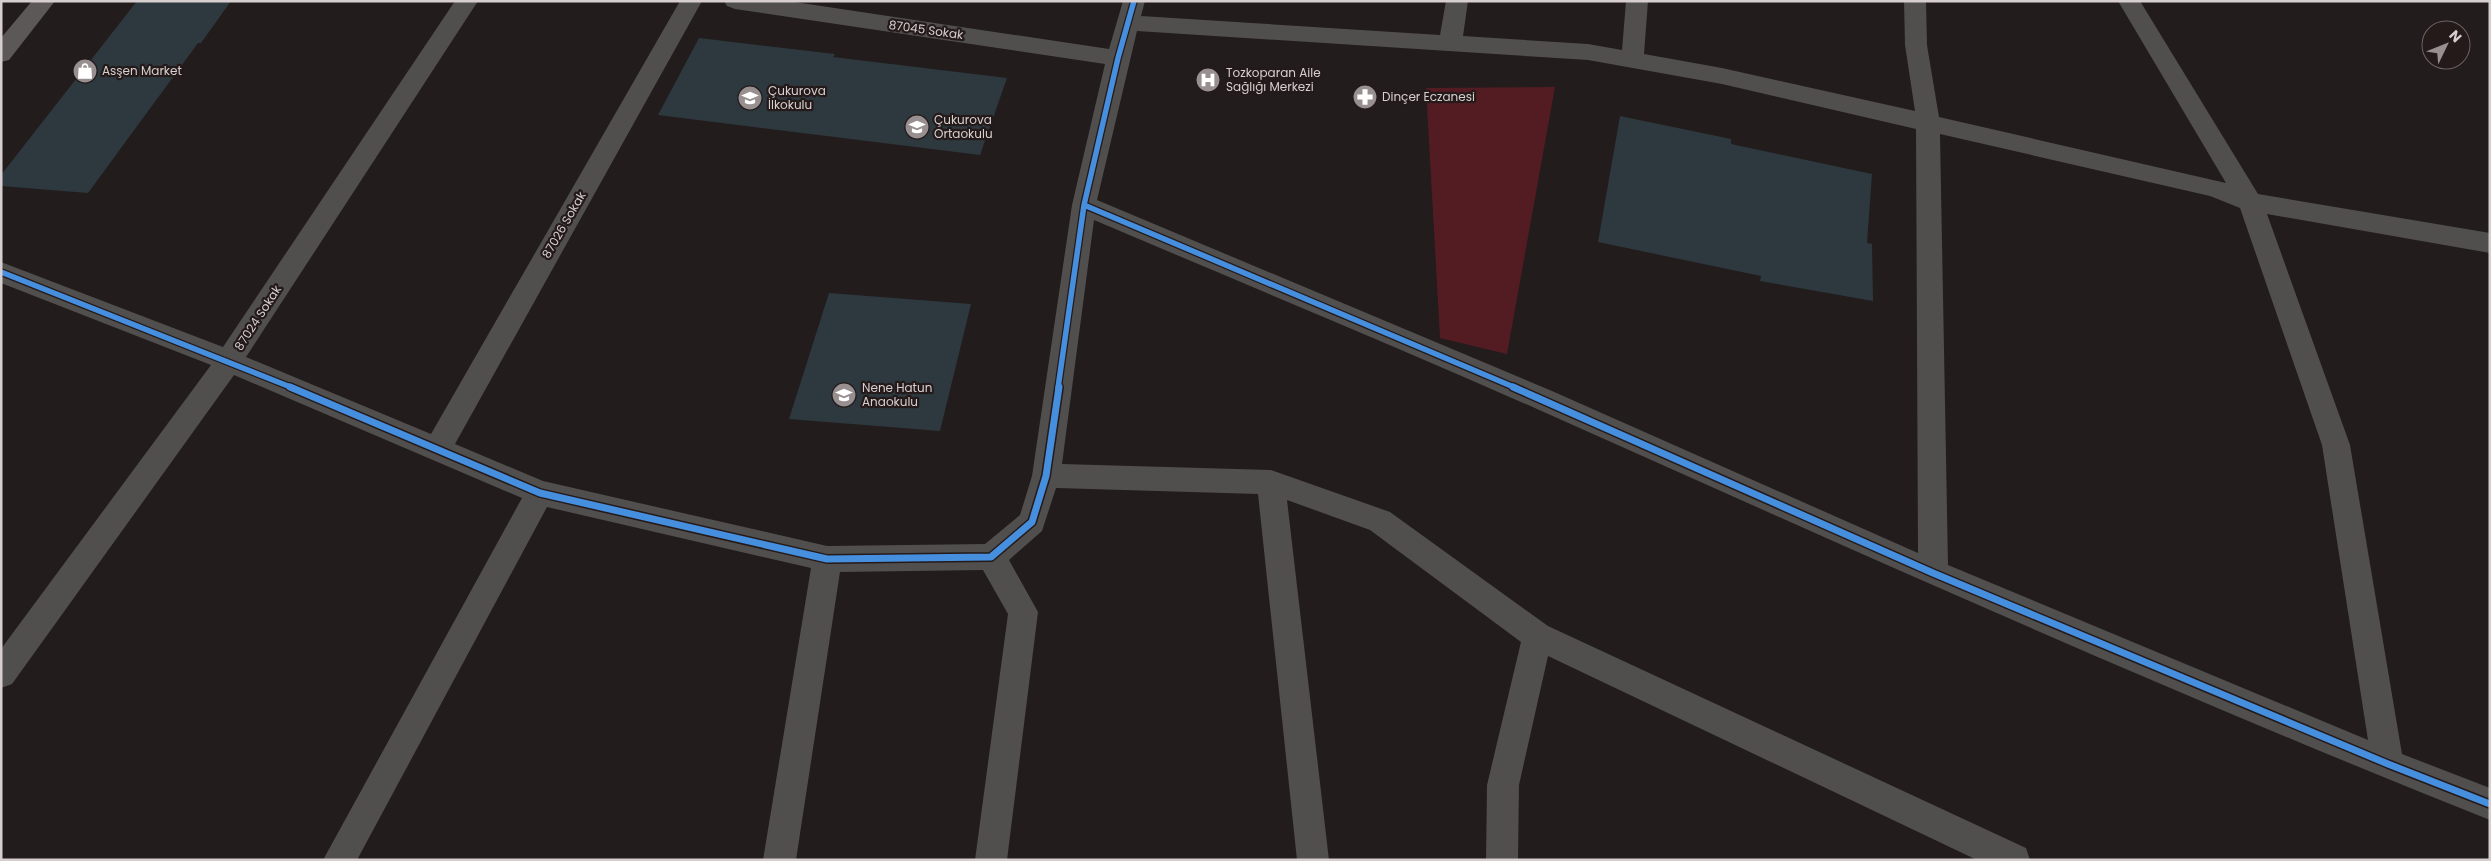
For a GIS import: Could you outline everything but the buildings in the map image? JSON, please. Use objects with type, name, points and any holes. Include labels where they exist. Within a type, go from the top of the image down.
[{"type":"main road","points":[[1,54],[44,1]]},
{"type":"street","name":"87024 Sokak","points":[[1,674],[229,362],[467,1]]},
{"type":"street","name":"87026 Sokak","points":[[438,448],[691,1]]},
{"type":"street","name":"87045 Sokak","points":[[735,1],[1118,58]]},
{"type":"street","points":[[1450,44],[1457,1]]},
{"type":"street","points":[[1632,60],[1637,1]]},
{"type":"street","points":[[1914,1],[1916,45],[1928,121],[1933,572]]},
{"type":"street","points":[[2129,1],[2250,202],[2336,445],[2388,764]]},
{"type":"street","points":[[1,272],[229,362],[438,448],[540,493],[827,559],[991,557],[1032,522],[1046,476],[1084,205],[1118,58],[1131,12],[1450,44],[1588,52],[1722,76],[1928,121],[2214,188],[2250,202],[2490,243]]},
{"type":"street","points":[[1084,205],[1542,399],[1933,572],[2388,764],[2490,804]]},
{"type":"street","points":[[1046,476],[1271,482],[1380,521],[1537,636],[2014,860]]},
{"type":"street","points":[[1271,482],[1313,860]]},
{"type":"street","points":[[339,860],[540,493]]},
{"type":"street","points":[[991,557],[1023,612],[991,860]]},
{"type":"street","points":[[779,860],[827,559]]},
{"type":"street","points":[[1502,860],[1503,785],[1537,636]]},
{"type":"shaded area","points":[[1555,87],[1507,354],[1440,338],[1426,88]]},
{"type":"cycle path","points":[[1,272],[229,361],[540,493],[827,559],[991,557],[1032,522],[1046,476],[1084,205],[1118,58],[1134,1]]},
{"type":"cycle path","points":[[1084,205],[1542,399],[1933,573],[2388,764],[2490,804]]},
{"type":"place","name":"Asşen Market","points":[[85,71]]},
{"type":"place","name":"Tozkoparan Aile Sağlığı Merkezi","points":[[1208,80]]},
{"type":"place","name":"Dinçer Eczanesi","points":[[1365,97]]},
{"type":"place","name":"Çukurova İlkokulu","points":[[750,98]]},
{"type":"place","name":"Çukurova Ortaokulu","points":[[917,127]]},
{"type":"place","name":"Nene Hatun Anaokulu","points":[[844,395]]}]
